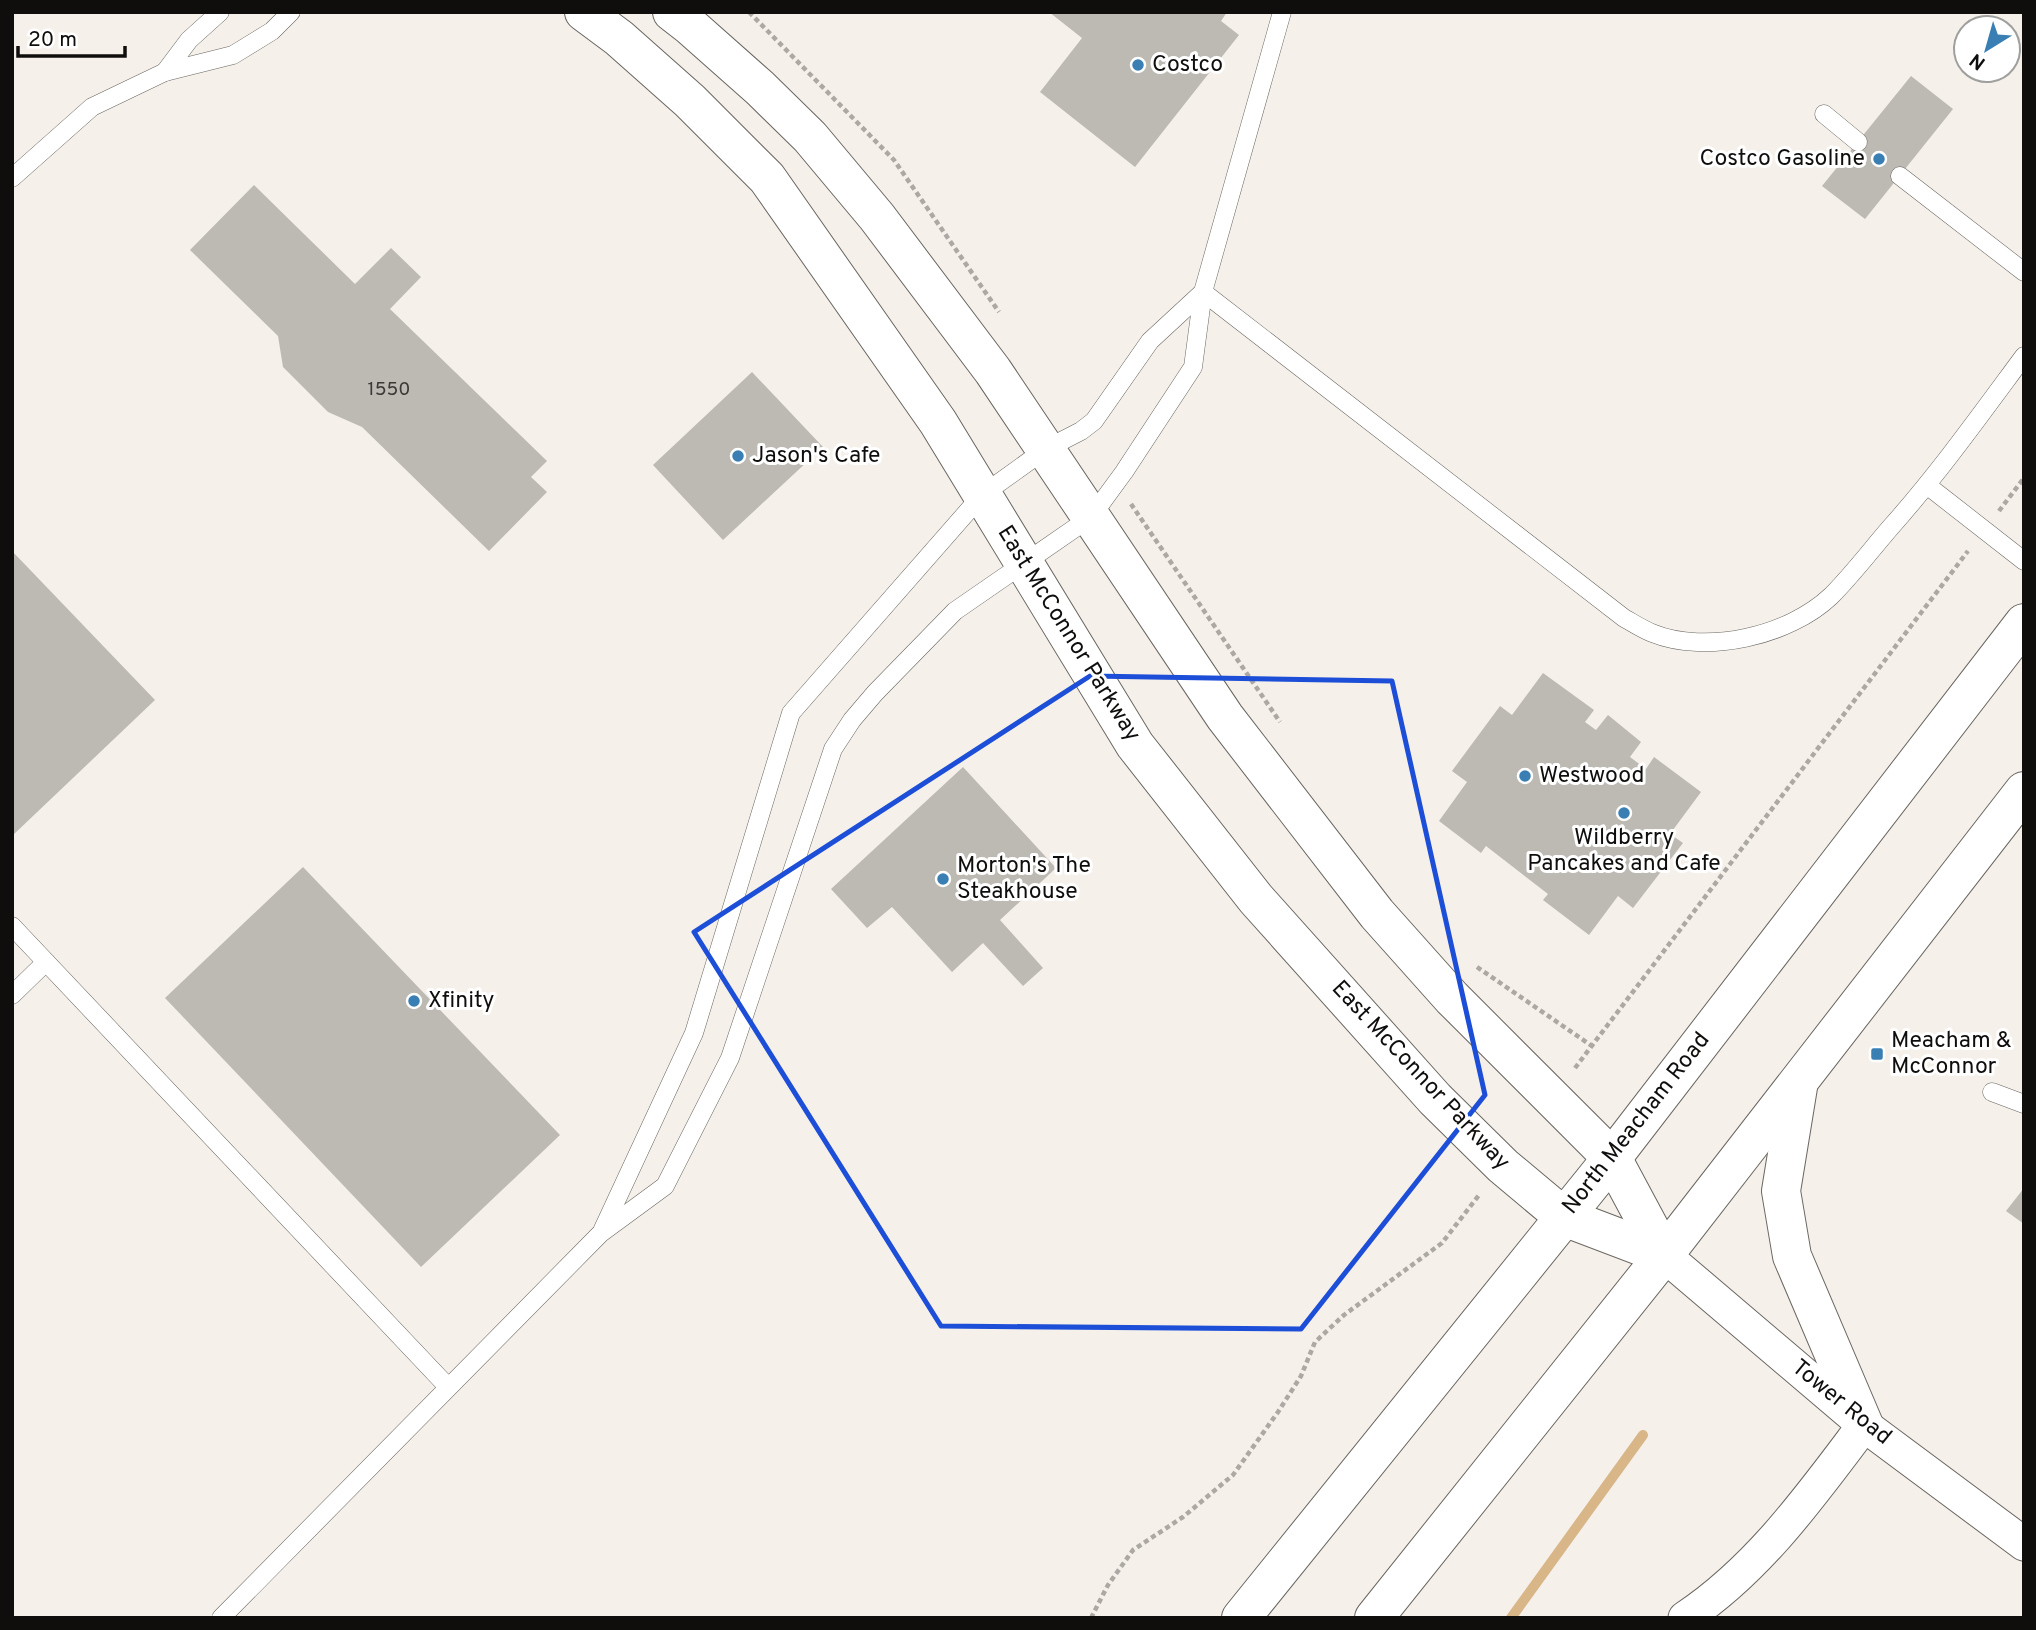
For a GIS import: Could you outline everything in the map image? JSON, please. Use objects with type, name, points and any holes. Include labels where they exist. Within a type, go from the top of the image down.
[{"type":"street","name":"East McConnor Parkway","points":[[584,12],[619,38],[690,101],[767,178],[938,422],[1135,745],[1256,899],[1435,1098],[1503,1166],[1564,1217],[1664,1255]]},
{"type":"street","points":[[672,12],[750,79],[810,137],[877,217],[985,360],[1225,717],[1377,914],[1452,998],[1612,1158],[1664,1255]]},
{"type":"street","name":"North Meacham Road","points":[[1241,1618],[1612,1158],[2024,623]]},
{"type":"street","points":[[1374,1618],[1664,1255],[2024,791]]},
{"type":"street","points":[[1685,1618],[1710,1602],[1766,1547],[1809,1497],[1864,1425],[1792,1256],[1781,1191],[1799,1081]]},
{"type":"street","name":"Tower Road","points":[[1664,1255],[1864,1425],[2024,1544]]},
{"type":"lane","points":[[165,72],[188,40],[220,12]]},
{"type":"lane","points":[[12,178],[92,107],[165,72],[233,55],[272,31],[291,12]]},
{"type":"lane","points":[[221,1618],[600,1233],[665,1186],[730,1058],[833,749],[852,720],[875,693],[955,611],[1091,517],[1193,367],[1203,292],[1282,12]]},
{"type":"lane","points":[[1824,114],[1858,142]]},
{"type":"lane","points":[[1900,176],[2024,272]]},
{"type":"lane","points":[[600,1233],[694,1033],[790,713],[982,495],[1046,449],[1094,421],[1150,341],[1203,292]]},
{"type":"lane","points":[[1203,292],[1624,618],[1651,633],[1700,643],[1753,637],[1784,626],[1807,614],[1830,597],[1927,486],[2024,356]]},
{"type":"lane","points":[[1927,486],[2024,561]]},
{"type":"lane","points":[[12,926],[449,1387]]},
{"type":"lane","points":[[12,995],[46,962]]},
{"type":"lane","points":[[1992,1092],[2024,1104]]},
{"type":"path","points":[[749,12],[894,160],[1003,318]]},
{"type":"path","points":[[1470,962],[1592,1046],[2024,478]]},
{"type":"path","points":[[1116,482],[1226,640],[1286,732]]},
{"type":"path","points":[[1091,1618],[1108,1585],[1133,1550],[1183,1517],[1233,1475],[1301,1376],[1315,1342],[1344,1315],[1442,1243],[1447,1236]]},
{"type":"highlighted area","points":[[1090,676],[1392,681],[1485,1095],[1301,1329],[941,1326],[694,932]]},
{"type":"building","name":"Costco","points":[[1049,12],[1227,12],[1221,21],[1239,35],[1135,167],[1040,92],[1082,38]]},
{"type":"building","name":"Costco Gasoline","points":[[1911,76],[1953,109],[1865,219],[1822,186]]},
{"type":"building","points":[[254,185],[355,284],[391,248],[421,277],[390,309],[547,461],[531,477],[547,492],[489,551],[362,427],[328,412],[283,367],[278,336],[190,250]]},
{"type":"building","name":"Jason's Cafe","points":[[752,372],[823,447],[723,540],[653,465]]},
{"type":"building","points":[[12,551],[155,700],[12,836]]},
{"type":"building","points":[[1543,673],[1594,710],[1585,722],[1596,730],[1608,715],[1641,742],[1630,757],[1646,769],[1654,757],[1701,792],[1670,834],[1683,843],[1633,908],[1618,896],[1589,935],[1543,900],[1548,894],[1486,846],[1481,853],[1439,821],[1467,782],[1452,771],[1500,706],[1512,715]]},
{"type":"building","name":"Morton's The Steakhouse","points":[[963,767],[1056,868],[1000,920],[1043,968],[1023,986],[983,943],[952,972],[892,907],[867,928],[831,889]]},
{"type":"building","points":[[303,867],[560,1135],[421,1267],[165,998]]},
{"type":"building","points":[[2024,1188],[2024,1224],[2006,1211]]},
{"type":"waterway","points":[[1511,1618],[1643,1435]]},
{"type":"place","name":"Costco","points":[[1138,65]]},
{"type":"place","name":"Costco Gasoline","points":[[1879,159]]},
{"type":"place","name":"Jason's Cafe","points":[[738,456]]},
{"type":"place","name":"Westwood","points":[[1525,776]]},
{"type":"place","name":"Wildberry Pancakes and Cafe","points":[[1624,813]]},
{"type":"place","name":"Morton's The Steakhouse","points":[[943,879]]},
{"type":"place","name":"Xfinity","points":[[414,1001]]},
{"type":"place","name":"Meacham & McConnor","points":[[1877,1054]]}]
